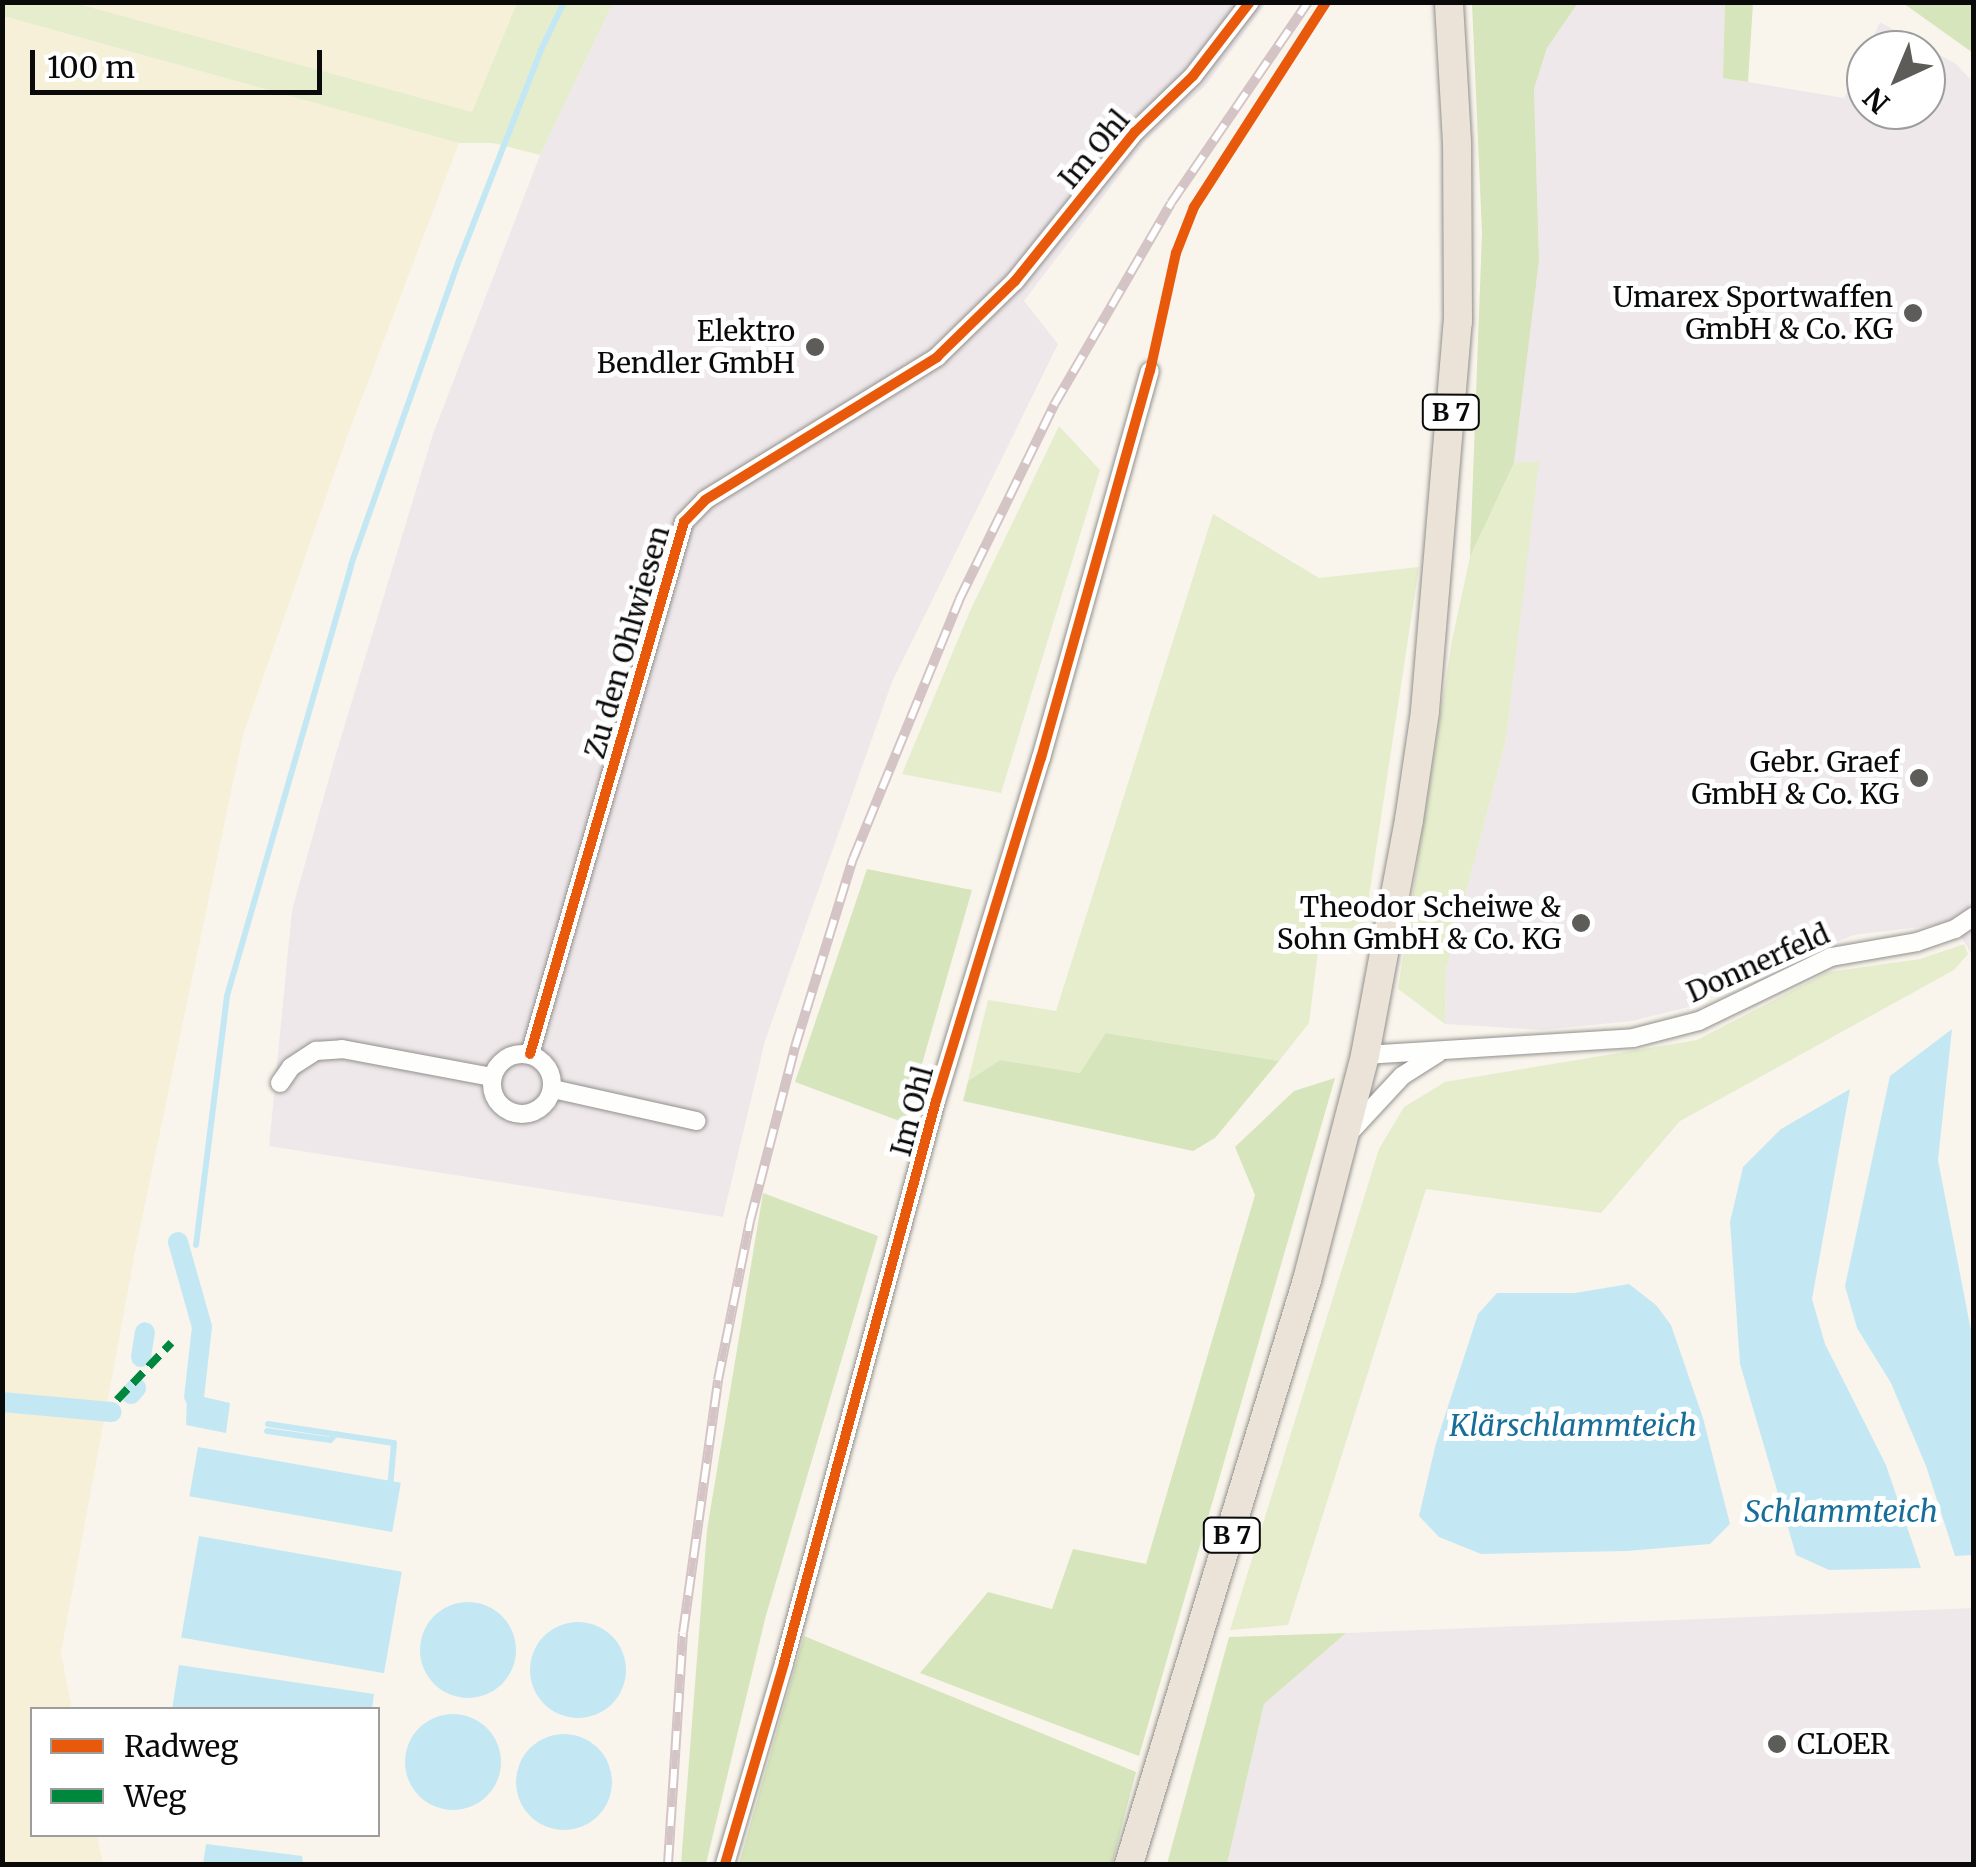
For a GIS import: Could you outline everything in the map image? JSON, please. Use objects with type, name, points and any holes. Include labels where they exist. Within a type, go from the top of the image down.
[{"type":"main road","name":"B 7","points":[[1129,1864],[1245,1494],[1365,1056],[1425,711],[1458,322],[1457,142],[1449,2]]},
{"type":"street","name":"Im Ohl","points":[[1015,281],[1135,132],[1193,76],[1250,2]]},
{"type":"street","name":"Zu den Ohlwiesen","points":[[530,1054],[684,522],[704,500],[937,357],[1015,281]]},
{"type":"street","name":"Im Ohl","points":[[725,1864],[784,1663],[936,1101],[1041,758],[1150,371]]},
{"type":"street","name":"Donnerfeld","points":[[1365,1056],[1570,1046],[1666,1030],[1698,1021],[1831,957],[1918,942],[1954,929],[1974,916]]},
{"type":"street","points":[[280,1083],[291,1067],[316,1051],[342,1050],[492,1077]]},
{"type":"street","points":[[1343,1140],[1402,1076],[1440,1052]]},
{"type":"street","points":[[530,1054],[550,1071],[553,1089],[536,1111],[517,1114],[494,1096],[492,1077],[510,1055],[530,1054]]},
{"type":"street","points":[[553,1089],[696,1121]]},
{"type":"shaded area","points":[[75,3],[517,3],[472,112]]},
{"type":"shaded area","points":[[613,3],[1266,3],[1205,86],[1146,140],[1024,301],[1058,344],[892,682],[765,1041],[723,1217],[269,1146],[292,910],[335,757],[433,434],[540,155]]},
{"type":"shaded area","points":[[1578,3],[1725,3],[1724,78],[1844,98],[1846,94],[1846,130],[1946,130],[1946,58],[1973,82],[1973,957],[1953,923],[1854,935],[1769,967],[1697,1005],[1632,1021],[1542,1030],[1445,1024],[1446,969],[1506,740],[1538,461],[1514,463],[1539,261],[1534,89],[1547,48]]},
{"type":"shaded area","points":[[2,16],[459,143],[347,437],[243,735],[136,1247],[61,1653],[72,1707],[30,1707],[30,1837],[97,1837],[103,1864],[3,1864]]},
{"type":"shaded area","points":[[1880,22],[1894,30],[1876,30]]},
{"type":"shaded area","points":[[1973,1608],[1973,1864],[1227,1864],[1264,1704],[1346,1633]]},
{"type":"green space","points":[[2,3],[75,3],[472,112],[517,3],[613,3],[540,155],[493,143],[459,143],[3,16]]},
{"type":"green space","points":[[1472,3],[1578,3],[1547,48],[1534,89],[1539,261],[1514,463],[1470,557],[1482,233]]},
{"type":"green space","points":[[1725,3],[1753,3],[1748,82],[1723,78]]},
{"type":"green space","points":[[1903,3],[1973,3],[1973,53],[1946,30]]},
{"type":"green space","points":[[1059,426],[1100,470],[1001,793],[902,774],[970,611]]},
{"type":"green space","points":[[1539,461],[1506,740],[1446,969],[1445,1024],[1398,989],[1452,640],[1470,557],[1514,463]]},
{"type":"green space","points":[[1213,514],[1319,578],[1419,567],[1364,929],[1321,927],[1309,1023],[1279,1061],[1107,1033],[1080,1073],[1000,1060],[968,1081],[988,1000],[1056,1011]]},
{"type":"green space","points":[[867,869],[972,890],[905,1123],[795,1082]]},
{"type":"green space","points":[[1964,944],[1968,954],[1954,970],[1680,1121],[1601,1213],[1426,1189],[1288,1625],[1230,1630],[1379,1149],[1404,1107],[1445,1082],[1697,1040],[1828,972],[1920,959]]},
{"type":"green space","points":[[1106,1033],[1279,1061],[1215,1138],[1193,1151],[963,1101],[968,1081],[1000,1060],[1080,1073]]},
{"type":"green space","points":[[1335,1078],[1139,1756],[920,1673],[988,1592],[1052,1609],[1073,1549],[1146,1564],[1255,1195],[1235,1147],[1294,1091]]},
{"type":"green space","points":[[763,1193],[878,1236],[765,1619],[706,1864],[681,1864],[707,1530]]},
{"type":"green space","points":[[1346,1633],[1264,1704],[1227,1864],[1167,1864],[1229,1637]]},
{"type":"green space","points":[[804,1636],[1136,1772],[1112,1864],[739,1864]]},
{"type":"water","name":"Schlammteich","points":[[1952,1029],[1938,1160],[1974,1346],[1973,1555],[1955,1556],[1926,1466],[1891,1383],[1857,1328],[1845,1286],[1890,1076]]},
{"type":"water","name":"Schlammteich","points":[[1850,1089],[1812,1299],[1825,1344],[1886,1465],[1921,1568],[1829,1570],[1796,1555],[1740,1364],[1730,1222],[1743,1167],[1781,1129]]},
{"type":"water","name":"Klärschlammteich","points":[[1629,1284],[1656,1305],[1671,1325],[1703,1418],[1730,1524],[1710,1544],[1627,1551],[1481,1554],[1439,1537],[1419,1516],[1436,1443],[1478,1314],[1497,1293],[1575,1293]]},
{"type":"water","points":[[187,1393],[230,1403],[226,1433],[186,1425]]},
{"type":"water","points":[[198,1447],[401,1483],[392,1532],[189,1496]]},
{"type":"water","points":[[199,1536],[402,1572],[384,1673],[181,1637]]},
{"type":"water","points":[[468,1602],[486,1605],[502,1616],[513,1632],[513,1668],[502,1684],[486,1695],[468,1698],[450,1695],[434,1684],[423,1668],[420,1650],[423,1632],[434,1616],[450,1605]]},
{"type":"water","points":[[578,1622],[596,1625],[612,1636],[623,1652],[623,1688],[612,1704],[596,1715],[578,1718],[560,1715],[544,1704],[533,1688],[530,1670],[533,1652],[544,1636],[560,1625]]},
{"type":"water","points":[[179,1665],[374,1694],[372,1707],[172,1707]]},
{"type":"water","points":[[453,1714],[471,1717],[487,1728],[498,1744],[498,1780],[487,1796],[471,1807],[453,1810],[435,1807],[419,1796],[408,1780],[405,1762],[408,1744],[419,1728],[435,1717]]},
{"type":"water","points":[[564,1734],[582,1737],[598,1748],[609,1764],[609,1800],[598,1816],[582,1827],[564,1830],[546,1827],[530,1816],[519,1800],[516,1782],[519,1764],[530,1748],[546,1737]]},
{"type":"water","points":[[206,1844],[302,1856],[303,1864],[203,1864]]},
{"type":"waterway","points":[[196,1245],[227,996],[351,565],[460,258],[541,50],[564,2]]},
{"type":"waterway","points":[[178,1242],[202,1327],[194,1397]]},
{"type":"waterway","points":[[141,1357],[145,1332]]},
{"type":"waterway","points":[[131,1394],[136,1388]]},
{"type":"waterway","points":[[2,1402],[112,1412]]},
{"type":"waterway","points":[[268,1424],[394,1443],[391,1481]]},
{"type":"waterway","points":[[267,1431],[330,1440],[336,1434]]},
{"type":"railway","points":[[668,1864],[683,1633],[718,1380],[750,1221],[795,1047],[853,859],[959,600],[1054,405],[1171,203],[1308,2]]},
{"type":"marked path","points":[[117,1400],[171,1343]]},
{"type":"cycle path","points":[[530,1054],[684,522],[705,500],[937,357],[1015,281],[1135,132],[1193,76],[1250,2]]},
{"type":"cycle path","points":[[725,1864],[784,1663],[936,1101],[1041,758],[1150,371],[1176,253],[1194,207],[1326,2]]},
{"type":"place","name":"Umarex Sportwaffen GmbH & Co. KG","points":[[1913,313]]},
{"type":"place","name":"Elektro Bendler GmbH","points":[[815,347]]},
{"type":"place","name":"Gebr. Graef GmbH & Co. KG","points":[[1919,778]]},
{"type":"place","name":"Theodor Scheiwe & Sohn GmbH & Co. KG","points":[[1581,923]]},
{"type":"place","name":"CLOER","points":[[1777,1744]]}]
